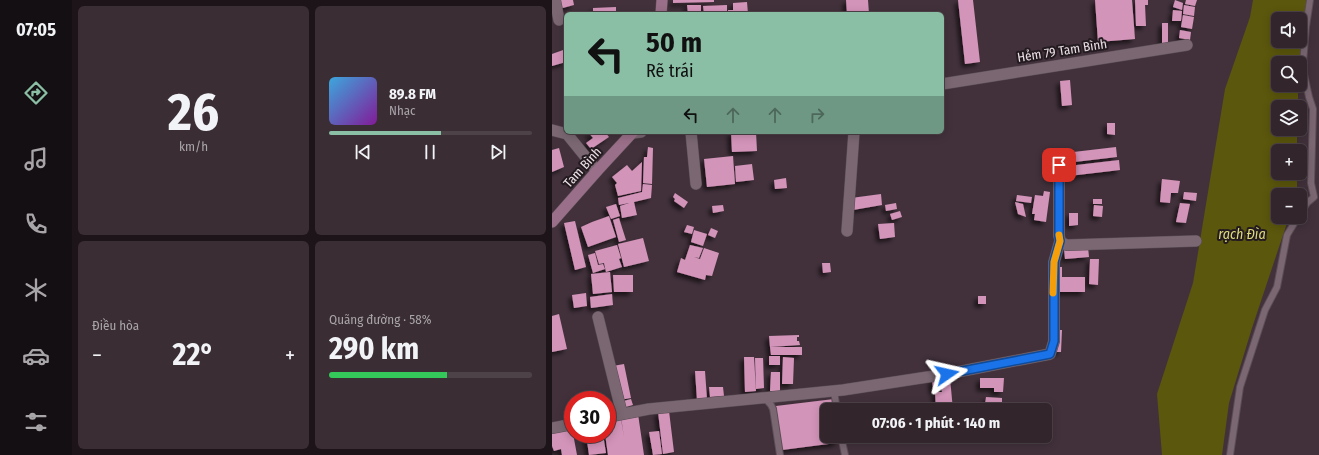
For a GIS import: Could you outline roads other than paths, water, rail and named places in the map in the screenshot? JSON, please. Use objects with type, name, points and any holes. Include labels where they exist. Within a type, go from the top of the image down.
[{"type":"main road","points":[[661,12],[662,0]]},
{"type":"main road","name":"Tam Bình","points":[[552,222],[597,171],[633,134]]},
{"type":"street","points":[[555,0],[559,20]]},
{"type":"street","name":"Hẻm 79 Tam Bình","points":[[944,84],[1186,45]]},
{"type":"street","points":[[552,130],[564,133]]},
{"type":"street","points":[[567,134],[597,171]]},
{"type":"street","points":[[690,134],[696,184]]},
{"type":"street","points":[[847,231],[854,134]]},
{"type":"street","points":[[616,415],[648,409],[834,392],[947,374],[1050,354],[1054,341],[1054,262],[1060,241],[1059,165]]},
{"type":"street","points":[[1060,241],[1067,245],[1196,240]]},
{"type":"street","points":[[598,317],[622,414]]},
{"type":"street","points":[[552,428],[564,426]]},
{"type":"lane","points":[[1307,203],[1314,197],[1311,183],[1313,109],[1309,97],[1303,63],[1310,0]]},
{"type":"lane","points":[[1230,455],[1240,387],[1263,317],[1277,287],[1287,235],[1294,224]]},
{"type":"lane","points":[[834,392],[836,403]]},
{"type":"lane","points":[[765,398],[773,409],[780,455]]},
{"type":"lane","points":[[842,443],[845,455]]},
{"type":"water","name":"rạch Đìa","points":[[1253,0],[1308,0],[1307,12],[1271,12],[1271,48],[1302,48],[1302,56],[1271,56],[1271,92],[1298,92],[1298,100],[1271,100],[1271,136],[1297,136],[1297,144],[1271,144],[1271,180],[1297,180],[1297,188],[1271,188],[1271,224],[1287,224],[1229,403],[1222,455],[1162,455],[1157,394],[1193,283],[1225,89],[1250,17]]}]
